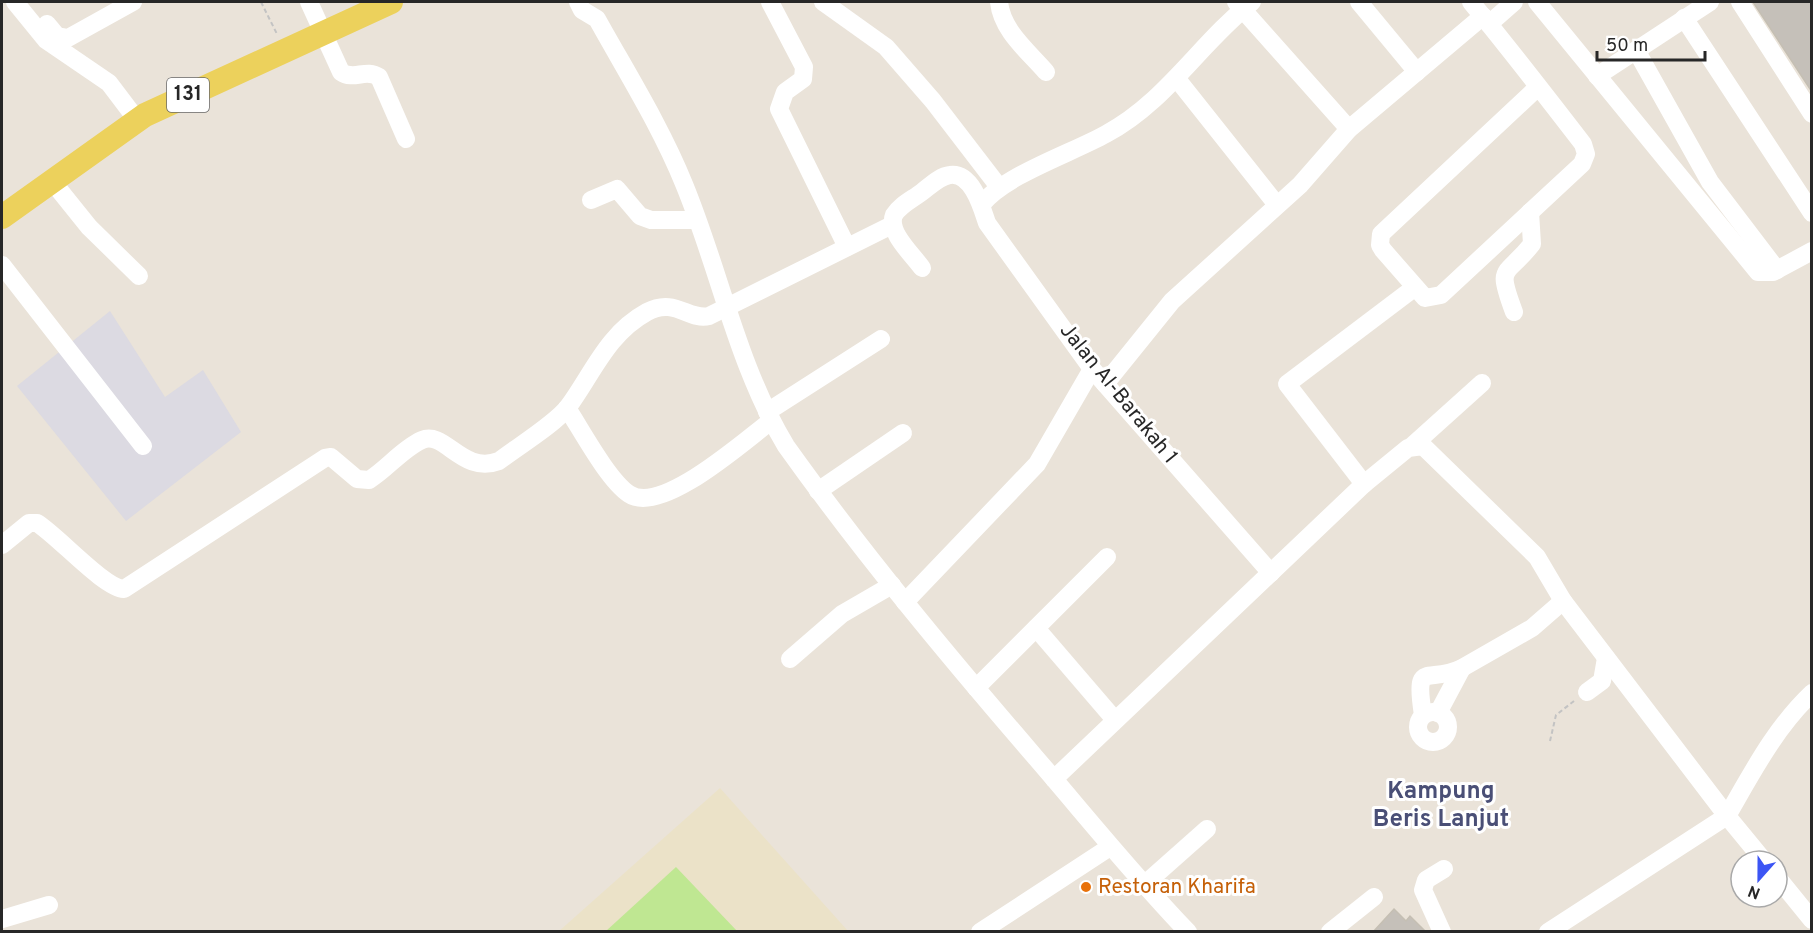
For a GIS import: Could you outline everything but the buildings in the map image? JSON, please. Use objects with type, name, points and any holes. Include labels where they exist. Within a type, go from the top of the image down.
[{"type":"main road","name":"131","points":[[2,217],[137,120],[322,32],[392,2]]},
{"type":"street","points":[[15,2],[46,40],[109,84],[137,120]]},
{"type":"street","points":[[30,2],[53,32],[62,38],[73,36],[133,2]]},
{"type":"street","points":[[309,2],[341,72],[351,77],[368,72],[379,77],[406,139]]},
{"type":"street","points":[[578,2],[582,10],[597,10],[684,184],[725,308],[769,417],[818,491],[905,602],[1110,847],[1188,932]]},
{"type":"street","points":[[770,2],[804,67],[803,79],[782,97],[781,115],[848,247]]},
{"type":"street","points":[[823,2],[886,47],[933,101],[999,187]]},
{"type":"street","points":[[999,2],[1000,13],[1007,28],[1047,72]]},
{"type":"street","points":[[1359,2],[1417,72]]},
{"type":"street","points":[[1471,2],[1583,144],[1586,154],[1581,164],[1436,298],[1425,298],[1383,250],[1380,245],[1381,234],[1538,87]]},
{"type":"street","points":[[1105,384],[1172,301],[1300,185],[1349,129],[1417,72],[1514,2]]},
{"type":"street","points":[[1538,2],[1754,268],[1763,273],[1777,270],[1812,251]]},
{"type":"street","points":[[1597,76],[1710,2]]},
{"type":"street","points":[[1740,2],[1812,114]]},
{"type":"street","points":[[982,204],[999,187],[1117,128],[1142,111],[1177,79],[1244,4],[1349,129]]},
{"type":"street","points":[[1684,18],[1812,213]]},
{"type":"street","points":[[1636,50],[1710,182],[1777,270]]},
{"type":"street","points":[[1177,79],[1277,205]]},
{"type":"street","name":"Jalan Al-Barakah 1","points":[[892,225],[896,211],[939,179],[951,175],[973,188],[982,204],[987,223],[1092,369],[1271,573]]},
{"type":"street","points":[[52,181],[98,237],[139,276]]},
{"type":"street","points":[[591,200],[617,189],[640,216],[651,220],[696,220]]},
{"type":"street","points":[[1514,312],[1503,283],[1504,274],[1507,267],[1532,244],[1530,212]]},
{"type":"street","points":[[2,545],[26,525],[37,524],[116,587],[124,589],[325,458],[331,457],[357,479],[369,480],[422,440],[435,439],[473,464],[487,465],[499,461],[567,408],[606,347],[647,312],[672,307],[702,317],[725,308],[892,225],[922,268]]},
{"type":"street","points":[[2,265],[143,446]]},
{"type":"street","points":[[1364,484],[1287,384],[1414,288]]},
{"type":"street","points":[[567,408],[615,481],[636,498],[647,499],[685,485],[769,417],[881,339]]},
{"type":"street","points":[[905,602],[1037,464],[1092,369]]},
{"type":"street","points":[[1054,779],[1364,484],[1412,446],[1482,383]]},
{"type":"street","points":[[818,491],[903,433]]},
{"type":"street","points":[[1412,446],[1428,449],[1537,557],[1563,601],[1754,849]]},
{"type":"street","points":[[976,688],[1107,557]]},
{"type":"street","points":[[790,659],[842,614],[892,585]]},
{"type":"street","points":[[1462,668],[1431,714],[1419,689],[1423,678],[1462,668],[1532,628],[1563,601]]},
{"type":"street","points":[[1036,628],[1115,720]]},
{"type":"street","points":[[1587,692],[1602,681],[1606,658]]},
{"type":"street","points":[[1548,932],[1727,816],[1763,754],[1793,710],[1812,693]]},
{"type":"street","points":[[1145,885],[1207,829]]},
{"type":"street","points":[[992,928],[1110,847]]},
{"type":"street","points":[[1442,932],[1422,890],[1426,880],[1444,869]]},
{"type":"street","points":[[1789,892],[1812,920]]},
{"type":"street","points":[[1330,932],[1374,897]]},
{"type":"street","points":[[2,919],[49,905]]},
{"type":"path","points":[[261,2],[284,50]]},
{"type":"path","points":[[1550,741],[1556,715],[1587,692]]},
{"type":"shaded area","points":[[110,311],[165,397],[203,370],[241,432],[126,521],[17,386]]},
{"type":"shaded area","points":[[720,788],[848,931],[558,932]]},
{"type":"green space","points":[[676,867],[737,931],[606,931]]},
{"type":"place","name":"Restoran Kharifa","points":[[1086,887]]},
{"type":"district","name":"Kampung Beris Lanjut","points":[[1441,806]]}]
